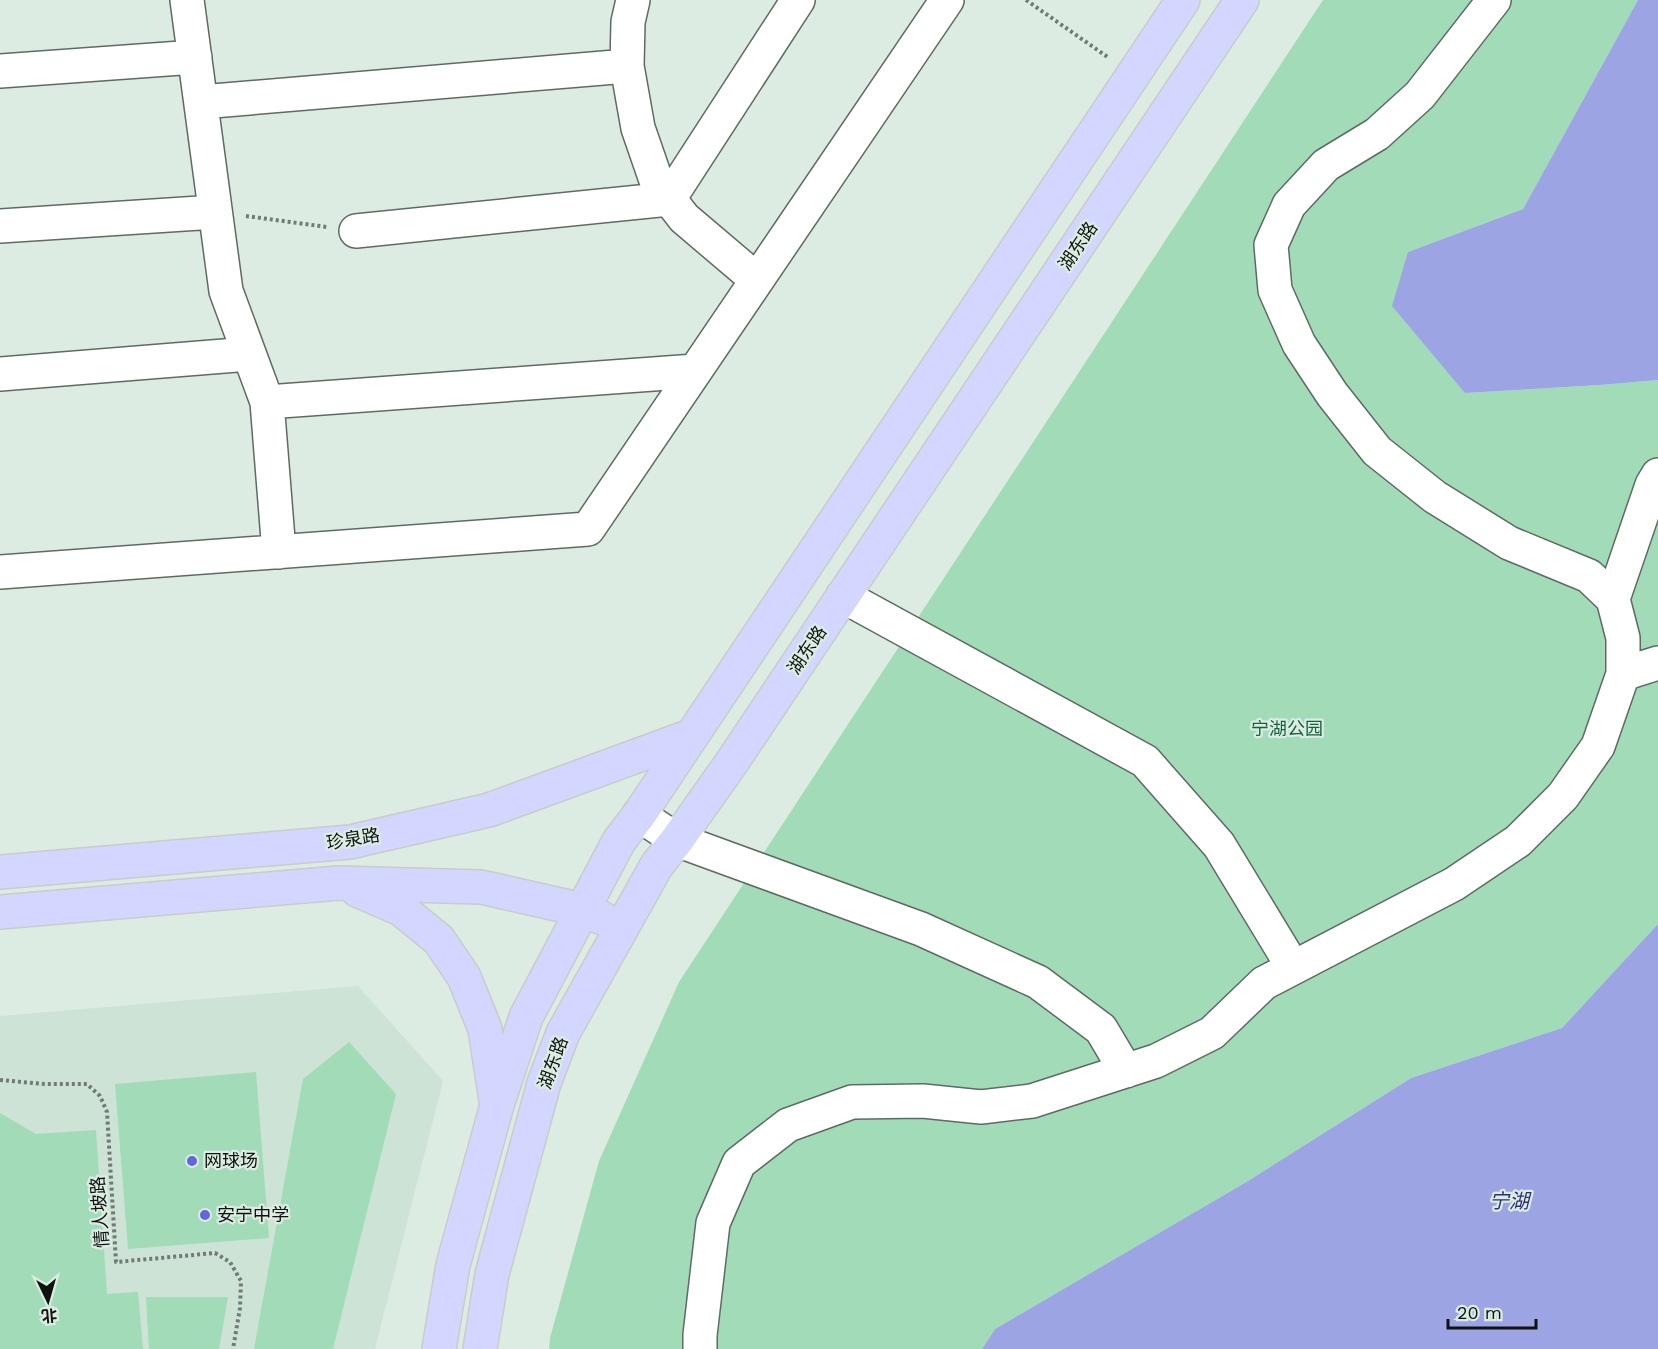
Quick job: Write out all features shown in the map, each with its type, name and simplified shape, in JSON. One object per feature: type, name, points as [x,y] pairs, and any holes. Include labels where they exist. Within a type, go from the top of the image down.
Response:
[{"type":"main road","points":[[439,1349],[453,1265],[497,1105],[526,1017],[619,842],[1183,0]]},
{"type":"main road","name":"湖东路","points":[[480,1349],[492,1274],[544,1083],[563,1033],[657,865],[732,762],[1242,0]]},
{"type":"main road","name":"珍泉路","points":[[0,872],[350,842],[489,810],[691,736]]},
{"type":"main road","points":[[339,883],[401,909],[439,940],[464,977],[485,1029],[497,1105]]},
{"type":"main road","points":[[0,912],[339,883],[481,887],[583,910],[623,926]]},
{"type":"street","points":[[187,0],[226,291],[267,402],[279,552]]},
{"type":"street","points":[[633,0],[628,22],[627,66],[638,128],[657,183],[684,218],[757,280]]},
{"type":"street","points":[[669,199],[798,0]]},
{"type":"street","points":[[0,572],[588,529],[947,0]]},
{"type":"street","points":[[700,1349],[713,1223],[739,1163],[788,1125],[852,1102],[923,1101],[981,1107],[1032,1101],[1156,1061],[1212,1033],[1264,983],[1454,884],[1518,841],[1563,796],[1598,746],[1623,674],[1623,638],[1613,599],[1589,576],[1509,543],[1435,497],[1377,450],[1332,393],[1299,344],[1275,290],[1271,245],[1289,205],[1326,165],[1377,134],[1420,95],[1494,0]]},
{"type":"street","points":[[0,71],[195,57]]},
{"type":"street","points":[[201,102],[627,66]]},
{"type":"street","points":[[356,231],[669,199]]},
{"type":"street","points":[[0,226],[215,212]]},
{"type":"street","points":[[0,374],[249,354]]},
{"type":"street","points":[[267,402],[695,371]]},
{"type":"street","points":[[1613,599],[1652,485],[1658,475]]},
{"type":"street","points":[[843,596],[1145,761],[1219,845],[1293,967]]},
{"type":"street","points":[[1623,674],[1658,663]]},
{"type":"street","points":[[639,815],[677,840],[921,928],[1038,982],[1101,1029],[1126,1071]]},
{"type":"path","points":[[1026,0],[1133,75]]},
{"type":"path","points":[[215,212],[356,231]]},
{"type":"path","name":"情人坡路","points":[[0,1080],[44,1084],[87,1084],[100,1096],[106,1112],[116,1262],[215,1253],[230,1262],[241,1281],[240,1308],[233,1349]]},
{"type":"shaded area","name":"安宁中学","points":[[358,986],[443,1081],[375,1349],[0,1349],[0,1016]]},
{"type":"green space","name":"宁湖公园","points":[[1323,0],[1638,0],[1523,209],[1408,252],[1465,393],[1658,380],[1658,924],[1562,1028],[1411,1078],[1248,1181],[995,1329],[982,1349],[549,1349],[550,1338],[599,1161],[679,982]]},
{"type":"green space","points":[[349,1042],[396,1094],[333,1349],[254,1349],[303,1079]]},
{"type":"green space","name":"网球场","points":[[256,1072],[269,1238],[128,1249],[115,1084]]},
{"type":"green space","points":[[0,1113],[36,1134],[96,1130],[107,1294],[138,1292],[143,1349],[0,1349]]},
{"type":"green space","points":[[146,1297],[228,1297],[219,1349],[149,1349]]},
{"type":"water","points":[[1638,0],[1658,0],[1658,380],[1465,393],[1392,306],[1408,252],[1523,209]]},
{"type":"water","name":"宁湖","points":[[1658,924],[1658,1349],[982,1349],[995,1329],[1248,1181],[1411,1078],[1562,1028]]},
{"type":"place","name":"网球场","points":[[192,1161]]},
{"type":"place","name":"安宁中学","points":[[205,1215]]}]
